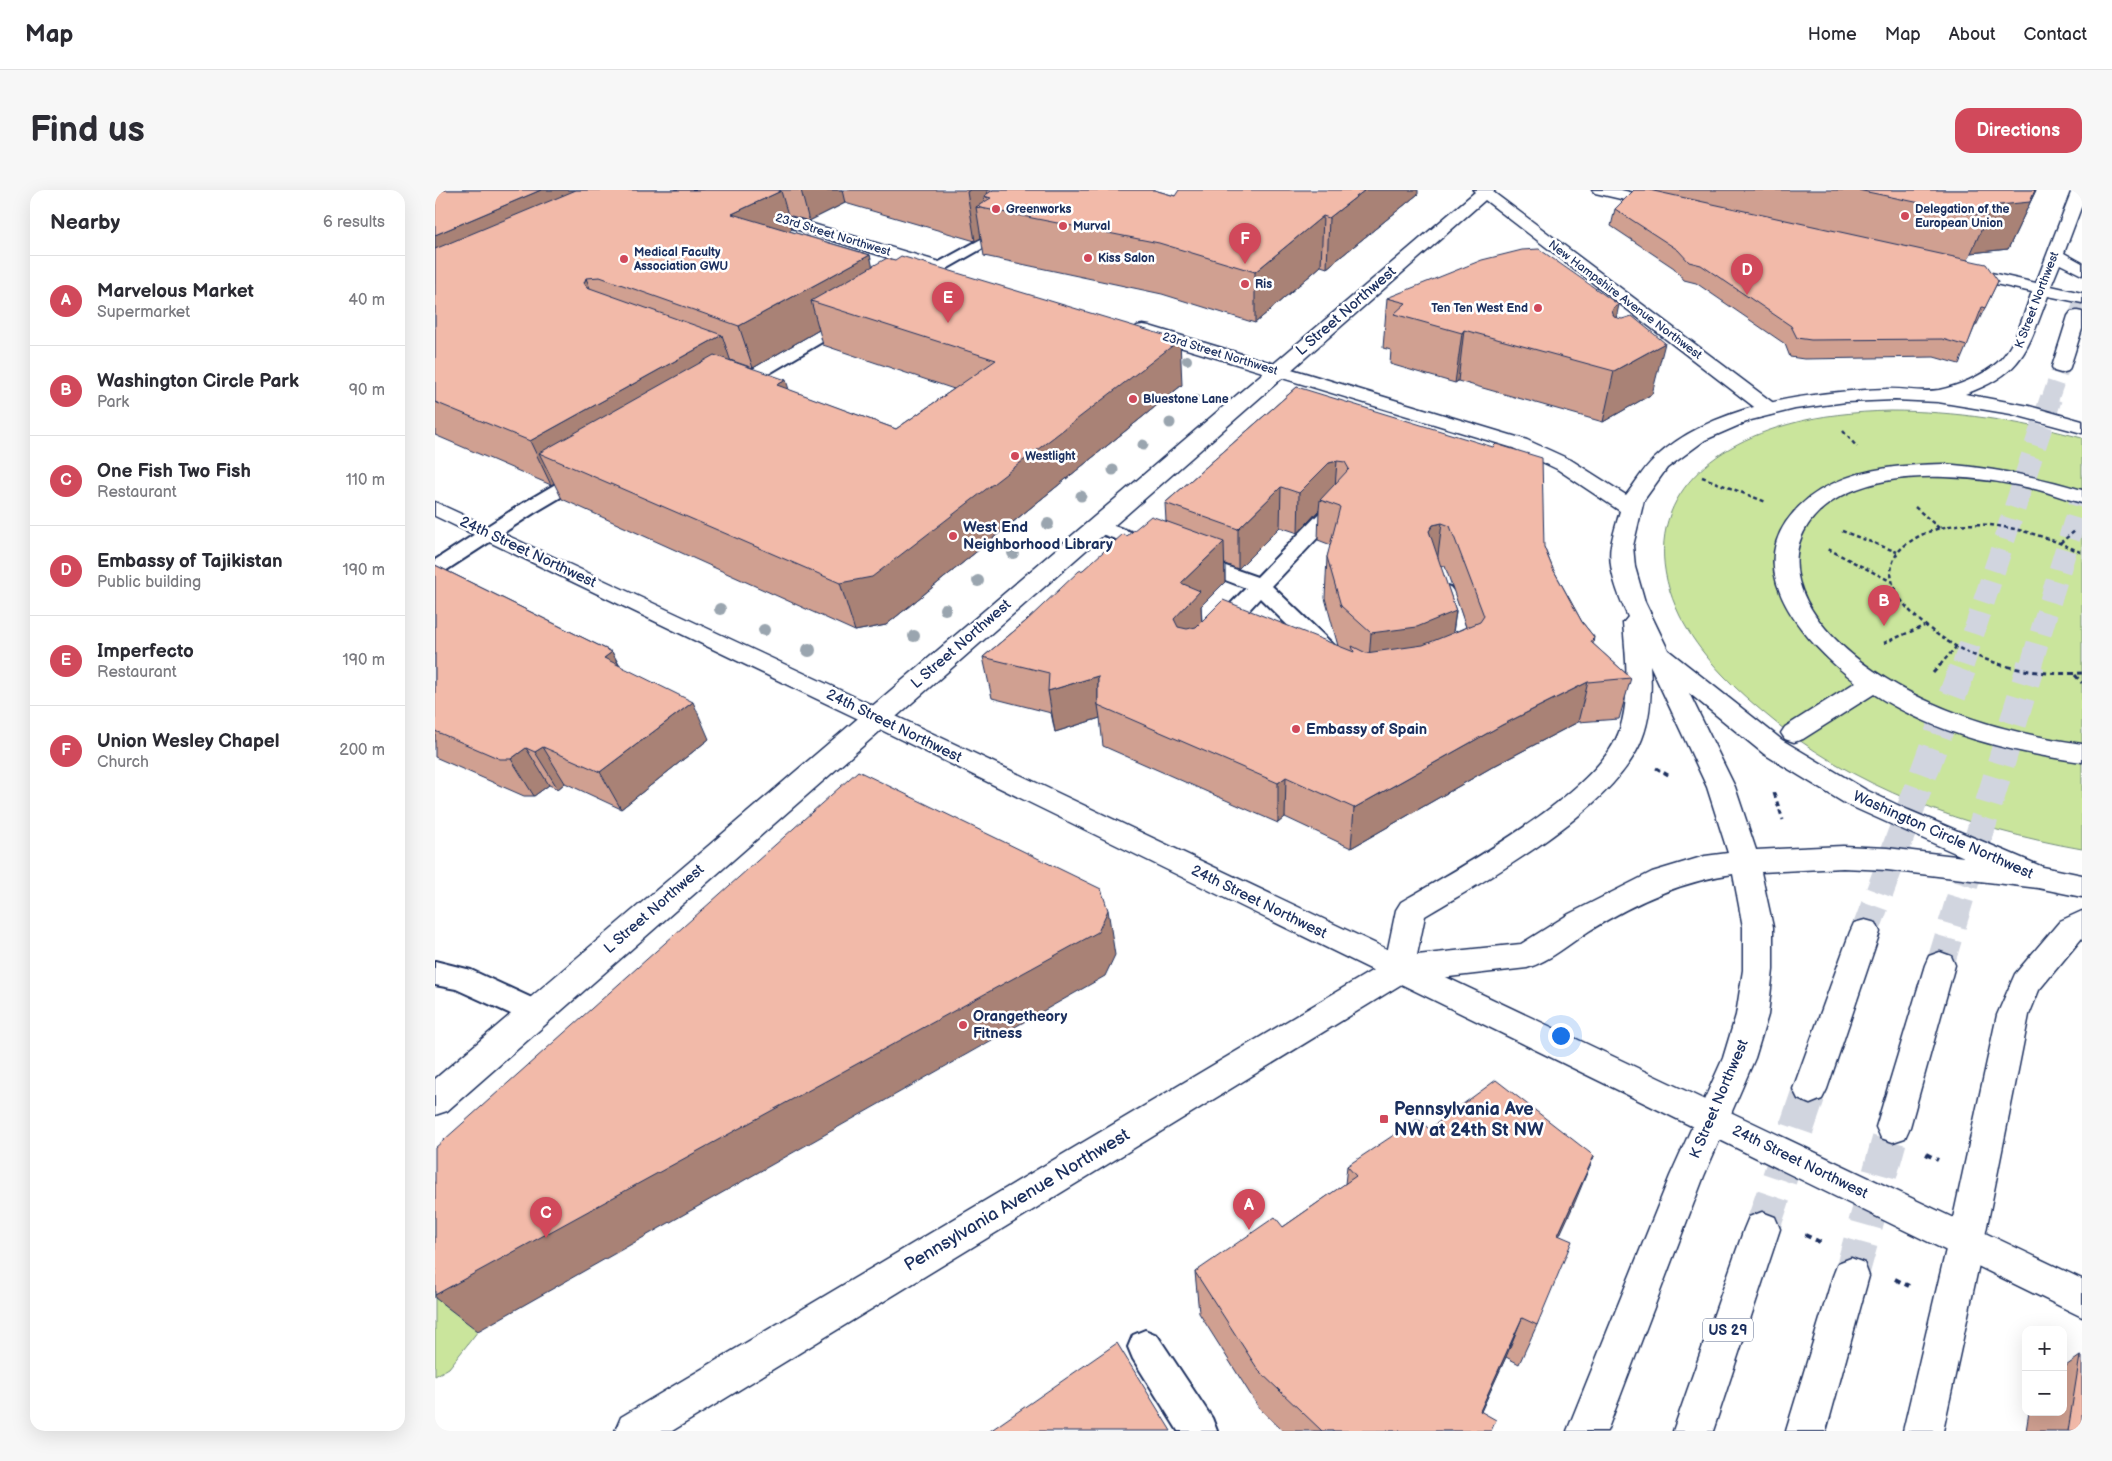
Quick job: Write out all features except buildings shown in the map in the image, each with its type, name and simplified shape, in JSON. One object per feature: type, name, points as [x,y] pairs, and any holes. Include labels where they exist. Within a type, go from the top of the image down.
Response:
[{"type":"main road","name":"23rd Street Northwest","points":[[684,190],[956,273]]},
{"type":"main road","points":[[1600,190],[1677,207]]},
{"type":"main road","name":"K Street Northwest","points":[[1939,396],[1999,372],[2012,361],[2018,350],[2077,190]]},
{"type":"main road","name":"New Hampshire Avenue Northwest","points":[[1484,191],[1769,409]]},
{"type":"main road","name":"L Street Northwest","points":[[435,1100],[1484,191]]},
{"type":"main road","points":[[2054,254],[2082,270]]},
{"type":"main road","points":[[1947,268],[2082,298]]},
{"type":"main road","points":[[2061,366],[2077,316]]},
{"type":"main road","name":"23rd Street Northwest","points":[[1128,326],[1520,444],[1546,454],[1576,470],[1630,508]]},
{"type":"main road","name":"Washington Circle Northwest","points":[[2082,427],[2013,408],[1939,396],[1880,395],[1813,399],[1769,409],[1701,434],[1661,462],[1651,473],[1630,508],[1622,547],[1625,570],[1633,602],[1654,649],[1747,727],[1817,775],[1898,818],[2038,878],[2082,886]]},
{"type":"main road","points":[[2013,408],[2082,412]]},
{"type":"main road","points":[[2082,497],[2047,486],[1988,474],[1959,471],[1906,472],[1882,475],[1848,484],[1821,498],[1797,521],[1786,545],[1785,566],[1789,588],[1801,612],[1819,636],[1844,659],[1875,682],[1908,702],[1953,722],[2002,739],[2052,750],[2082,753]]},
{"type":"main road","name":"24th Street Northwest","points":[[435,508],[876,717],[2082,1298]]},
{"type":"main road","points":[[1399,970],[1411,910],[1507,853],[1546,826],[1611,769],[1626,745],[1634,720],[1639,694],[1639,665],[1633,602]]},
{"type":"main road","name":"K Street Northwest","points":[[1587,1431],[1687,1176],[1739,1058],[1752,1015],[1757,979],[1758,927],[1745,862],[1721,787],[1654,649]]},
{"type":"main road","points":[[1794,733],[1875,682]]},
{"type":"main road","name":"Pennsylvania Avenue Northwest","points":[[635,1431],[1399,970],[1527,956],[1580,922],[1628,896],[1662,880],[1705,867],[1745,862],[1843,857],[1887,858],[2038,878]]},
{"type":"main road","points":[[1923,1431],[1966,1241],[2013,1015],[2026,983],[2065,937],[2082,923]]},
{"type":"main road","points":[[1810,1089],[1865,932]]},
{"type":"main road","points":[[1893,1127],[1940,965]]},
{"type":"main road","name":"US 29","points":[[1693,1431],[1762,1229]]},
{"type":"main road","points":[[1807,1431],[1868,1275]]},
{"type":"lane","points":[[903,288],[994,236]]},
{"type":"lane","points":[[719,396],[861,312]]},
{"type":"lane","points":[[1659,346],[1678,340]]},
{"type":"lane","points":[[735,369],[753,376]]},
{"type":"lane","points":[[435,569],[489,533],[602,465]]},
{"type":"lane","points":[[1202,648],[1335,508]]},
{"type":"lane","points":[[1097,526],[1260,586],[1349,672]]},
{"type":"lane","points":[[1436,571],[1465,656],[1441,666]]},
{"type":"lane","points":[[435,973],[461,978],[535,1013]]},
{"type":"lane","points":[[1145,1347],[1199,1431]]},
{"type":"path","points":[[1695,475],[1797,521],[1897,552]]},
{"type":"path","points":[[1797,521],[1826,548],[1892,582]]},
{"type":"path","points":[[2082,554],[2061,543],[2013,530],[1997,526],[1967,525],[1939,528],[1914,537],[1897,552],[1891,566],[1892,582],[1898,596],[1909,611],[1925,626],[1956,647],[1985,659],[2015,668],[2045,673],[2082,673]]},
{"type":"path","points":[[2061,543],[2082,525]]},
{"type":"path","points":[[2074,674],[2082,683]]},
{"type":"path","points":[[1798,1231],[1824,1244]]},
{"type":"path","points":[[1868,1275],[1912,1288]]},
{"type":"green space","points":[[1914,411],[1987,418],[2082,438],[2082,849],[1997,830],[1955,817],[1913,802],[1834,763],[1797,739],[1739,691],[1706,656],[1680,616],[1667,581],[1664,549],[1668,520],[1680,494],[1699,472],[1723,452],[1753,437],[1786,425],[1838,415]]},
{"type":"green space","points":[[435,1202],[478,1331],[449,1368],[435,1376]]},
{"type":"tunnel","points":[[2077,316],[2082,303]]},
{"type":"tunnel","points":[[2050,399],[2061,367]]},
{"type":"tunnel","points":[[1963,665],[2051,398]]},
{"type":"tunnel","points":[[2031,665],[2082,496]]},
{"type":"tunnel","points":[[1865,932],[1964,664]]},
{"type":"tunnel","points":[[1940,965],[2031,664]]},
{"type":"tunnel","points":[[1762,1229],[1810,1089]]},
{"type":"tunnel","points":[[1851,1276],[1893,1127]]},
{"type":"place","name":"Greenworks","points":[[996,209]]},
{"type":"place","name":"Delegation of the European Union","points":[[1905,216]]},
{"type":"place","name":"Murval","points":[[1063,226]]},
{"type":"place","name":"Kiss Salon","points":[[1088,258]]},
{"type":"place","name":"Medical Faculty Association GWU","points":[[624,259]]},
{"type":"place","name":"Union Wesley Chapel","points":[[1245,264]]},
{"type":"place","name":"Ris","points":[[1245,284]]},
{"type":"place","name":"Embassy of Tajikistan","points":[[1747,295]]},
{"type":"place","name":"Ten Ten West End","points":[[1538,308]]},
{"type":"place","name":"Imperfecto","points":[[948,323]]},
{"type":"place","name":"Bluestone Lane","points":[[1133,399]]},
{"type":"place","name":"Westlight","points":[[1015,456]]},
{"type":"place","name":"West End Neighborhood Library","points":[[953,536]]},
{"type":"place","name":"Washington Circle Park","points":[[1884,626]]},
{"type":"place","name":"Embassy of Spain","points":[[1296,729]]},
{"type":"place","name":"Orangetheory Fitness","points":[[963,1025]]},
{"type":"place","name":"Pennsylvania Ave NW at 24th St NW","points":[[1384,1119]]},
{"type":"place","name":"Marvelous Market","points":[[1249,1230]]},
{"type":"place","name":"One Fish Two Fish","points":[[546,1238]]}]
